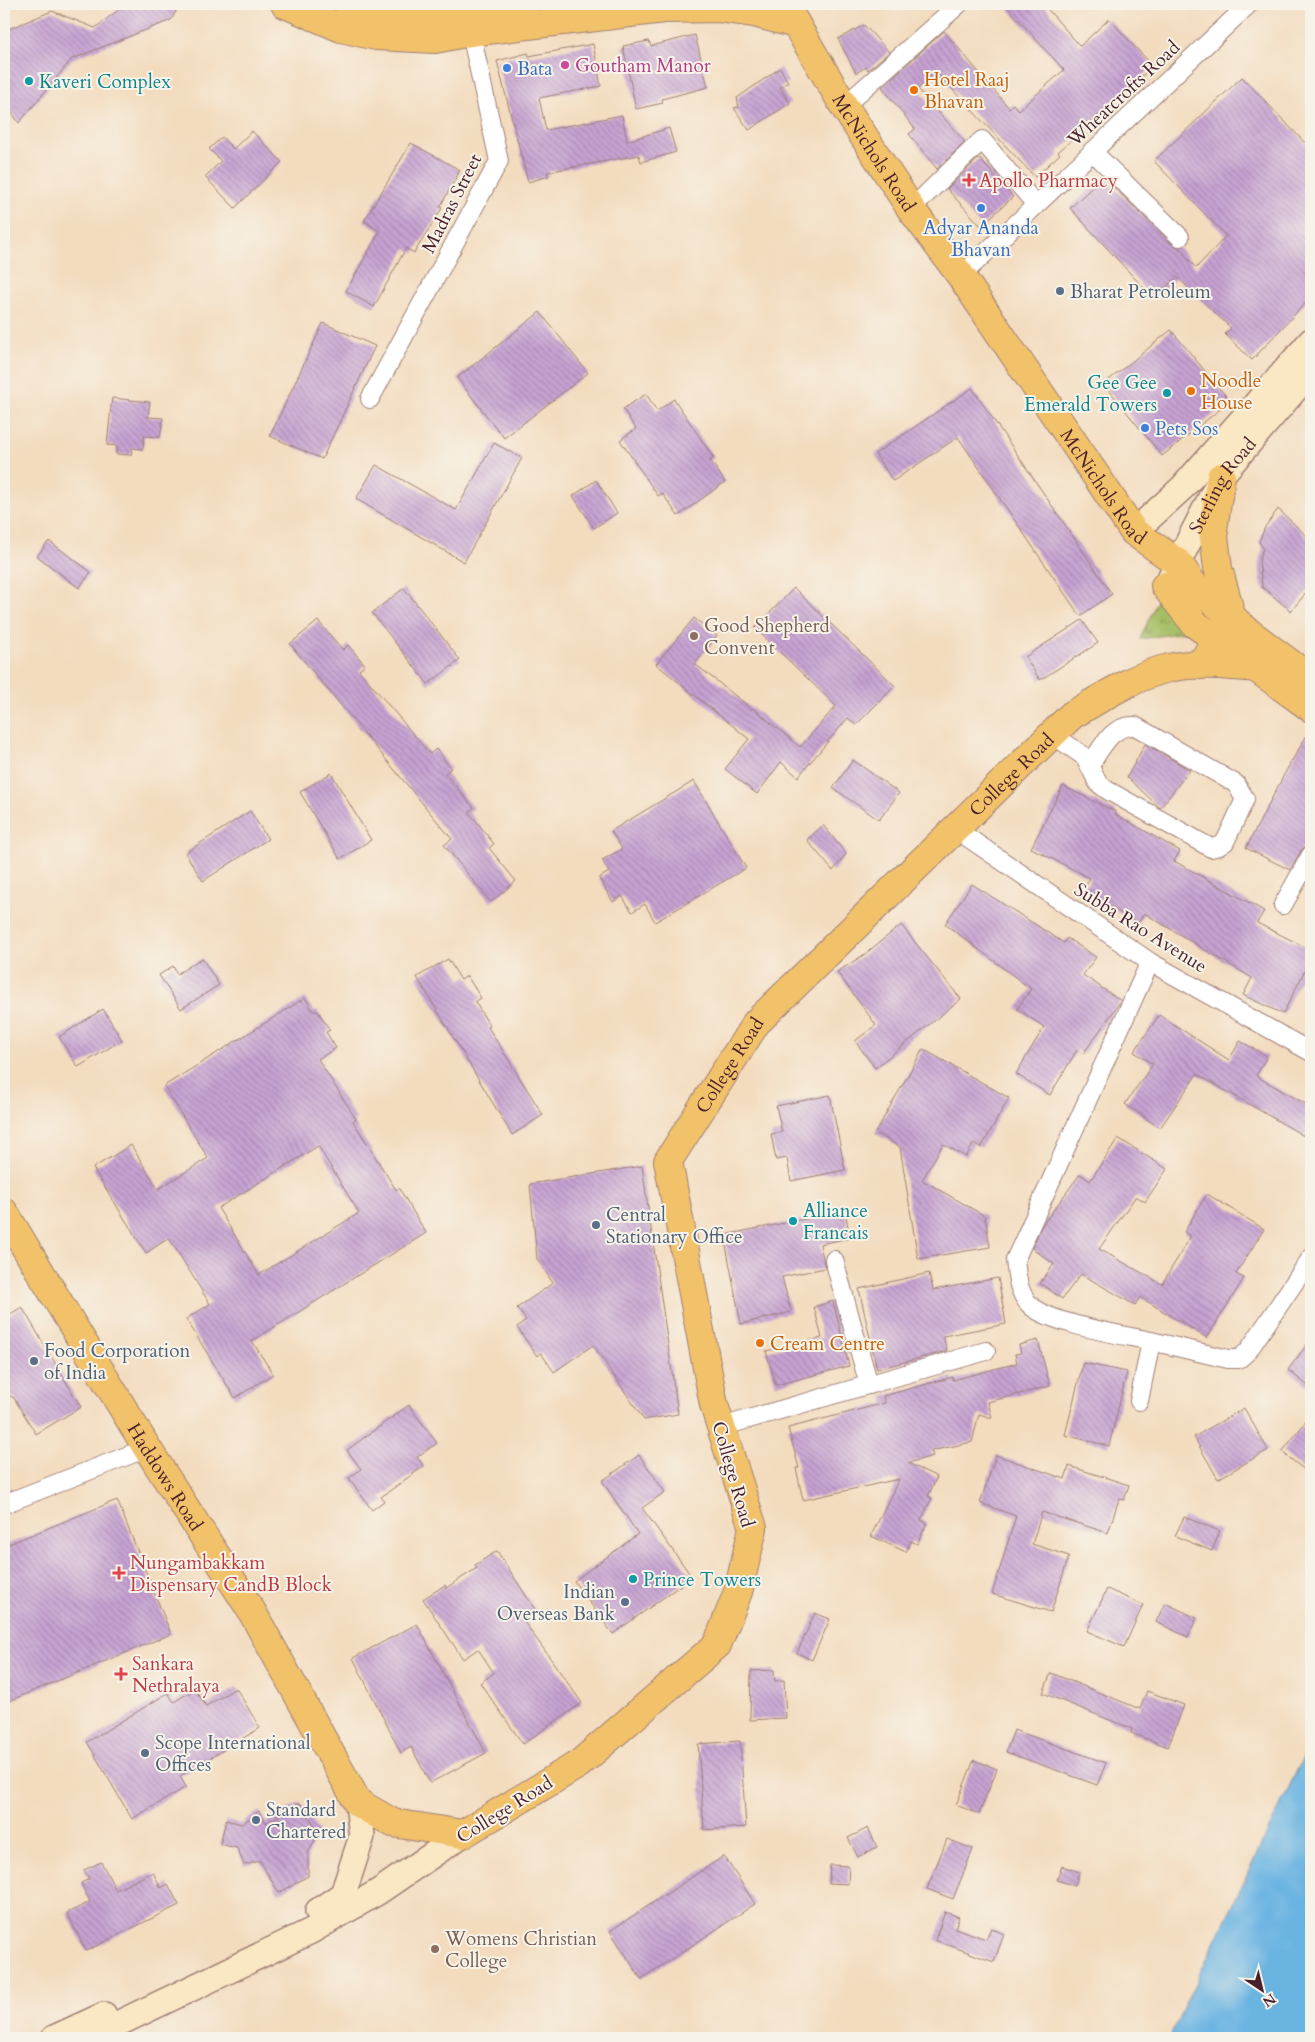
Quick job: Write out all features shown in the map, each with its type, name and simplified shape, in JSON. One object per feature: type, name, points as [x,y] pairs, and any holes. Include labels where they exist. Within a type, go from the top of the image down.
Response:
[{"type":"main road","points":[[285,4],[332,25],[376,36],[435,39],[469,21],[524,4]]},
{"type":"main road","points":[[348,4],[385,18],[469,21],[664,9],[717,8],[754,13],[790,14]]},
{"type":"main road","name":"McNichols Road","points":[[790,14],[844,106],[911,209],[961,276],[1134,532],[1178,563],[1225,628],[1311,679]]},
{"type":"main road","name":"Sterling Road","points":[[1134,532],[1183,487],[1311,341]]},
{"type":"main road","name":"Sterling Road","points":[[1165,586],[1220,477],[1311,371]]},
{"type":"main road","points":[[1220,477],[1213,529],[1225,628],[1258,668],[1311,708]]},
{"type":"main road","points":[[1165,586],[1195,624],[1225,628]]},
{"type":"main road","points":[[1200,665],[1225,628]]},
{"type":"main road","points":[[1200,665],[1258,668]]},
{"type":"main road","name":"College Road","points":[[88,2038],[311,1932],[378,1892],[463,1834],[579,1764],[717,1645],[738,1592],[754,1528],[714,1405],[668,1161],[756,1022],[1072,715],[1136,679],[1170,667],[1200,665]]},
{"type":"main road","name":"Haddows Road","points":[[4,1212],[146,1448],[251,1610],[358,1803]]},
{"type":"main road","points":[[358,1803],[392,1823],[463,1834]]},
{"type":"main road","points":[[54,2038],[306,1919],[343,1894],[362,1836],[358,1803]]},
{"type":"street","points":[[844,106],[959,4]]},
{"type":"street","name":"Wheatcrofts Road","points":[[961,276],[1249,4]]},
{"type":"street","name":"Madras Street","points":[[370,399],[500,161],[469,21]]},
{"type":"street","points":[[911,209],[982,140],[1036,204]]},
{"type":"street","points":[[1092,151],[1180,237]]},
{"type":"street","points":[[1052,734],[1085,757],[1098,783],[1107,790],[1211,848],[1225,842],[1245,799],[1236,784],[1135,726],[1126,725],[1118,728],[1090,765]]},
{"type":"street","name":"Subba Rao Avenue","points":[[954,828],[1150,962],[1311,1052]]},
{"type":"street","points":[[1283,905],[1311,855]]},
{"type":"street","points":[[1150,962],[1015,1260],[1017,1283],[1029,1304],[1045,1316],[1228,1359],[1240,1358],[1248,1351],[1311,1258]]},
{"type":"street","points":[[834,1260],[869,1385]]},
{"type":"street","points":[[1139,1401],[1151,1341]]},
{"type":"street","points":[[720,1427],[986,1351]]},
{"type":"street","points":[[4,1504],[146,1448]]},
{"type":"green space","points":[[1165,583],[1192,631],[1140,639]]},
{"type":"water","points":[[1311,1741],[1311,2038],[1169,2038]]},
{"type":"building","name":"Kaveri Complex","points":[[126,4],[180,4],[171,20],[72,59],[19,123],[4,102],[4,31],[52,11],[95,28]]},
{"type":"building","points":[[1004,4],[1043,4],[1080,46],[1109,19],[1153,66],[1058,152],[1060,154],[1035,177],[936,72],[918,89],[965,142],[937,169],[909,134],[915,129],[882,87],[944,31],[1009,108],[1013,104],[1019,110],[1064,70]]},
{"type":"building","points":[[864,25],[889,52],[868,70],[866,67],[856,73],[838,39]]},
{"type":"building","points":[[695,35],[708,87],[662,99],[663,103],[636,109],[623,46],[649,41],[651,46]]},
{"type":"building","points":[[593,44],[601,86],[539,98],[546,130],[622,115],[627,141],[669,128],[676,152],[641,162],[639,155],[547,172],[549,176],[528,182],[497,61],[528,53],[529,56]]},
{"type":"building","points":[[780,68],[788,82],[780,87],[790,103],[749,130],[734,108],[739,107],[737,98]]},
{"type":"building","points":[[1242,77],[1311,149],[1311,297],[1252,360],[1225,334],[1231,328],[1177,277],[1153,298],[1070,208],[1103,177],[1173,245],[1178,247],[1196,268],[1226,236],[1154,161]]},
{"type":"building","points":[[252,131],[282,162],[235,208],[205,177],[221,161],[209,149],[222,137],[233,149]]},
{"type":"building","points":[[411,143],[460,170],[440,207],[442,208],[414,253],[406,248],[374,307],[346,291],[380,231],[364,221]]},
{"type":"building","points":[[979,158],[1013,197],[981,226],[947,189]]},
{"type":"building","points":[[540,312],[588,373],[504,438],[457,378]]},
{"type":"building","points":[[323,323],[375,346],[322,459],[270,436]]},
{"type":"building","name":"Gee Gee Emerald Towers","points":[[1171,330],[1230,401],[1162,456],[1104,384]]},
{"type":"building","points":[[972,388],[1112,594],[1080,616],[958,437],[893,481],[875,454]]},
{"type":"building","points":[[646,394],[657,411],[674,399],[714,458],[710,460],[725,482],[678,516],[662,493],[658,496],[620,440],[636,429],[623,409]]},
{"type":"building","points":[[112,398],[150,402],[148,417],[163,418],[160,437],[144,436],[143,449],[132,448],[131,455],[116,454],[117,446],[107,445]]},
{"type":"building","points":[[494,443],[522,458],[464,562],[356,499],[376,465],[456,510]]},
{"type":"building","points":[[596,480],[617,513],[594,528],[573,496]]},
{"type":"building","points":[[1278,509],[1311,540],[1311,587],[1291,611],[1262,587],[1259,561],[1263,548],[1259,542],[1265,527]]},
{"type":"building","points":[[49,541],[91,572],[79,588],[37,556]]},
{"type":"building","points":[[404,588],[460,660],[428,684],[372,613]]},
{"type":"building","points":[[794,588],[895,686],[856,725],[848,718],[798,777],[781,762],[757,794],[725,769],[749,739],[656,664],[694,618],[717,636],[695,664],[800,747],[836,706],[755,628]]},
{"type":"building","points":[[1082,620],[1098,643],[1040,680],[1025,657]]},
{"type":"building","points":[[318,621],[343,650],[348,645],[365,665],[359,670],[430,754],[436,749],[451,768],[445,773],[474,808],[469,812],[494,844],[489,848],[516,881],[491,902],[444,845],[452,839],[290,644]]},
{"type":"building","points":[[1311,728],[1311,844],[1302,849],[1290,870],[1246,848],[1286,771]]},
{"type":"building","points":[[1145,744],[1190,770],[1160,808],[1127,777]]},
{"type":"building","points":[[853,760],[899,793],[879,820],[833,788]]},
{"type":"building","points":[[331,773],[371,840],[340,859],[300,792]]},
{"type":"building","points":[[694,781],[746,868],[655,922],[645,904],[632,912],[622,896],[613,902],[599,878],[609,872],[602,860],[622,849],[611,831]]},
{"type":"building","points":[[1063,786],[1116,812],[1115,814],[1180,851],[1174,861],[1264,911],[1257,923],[1311,950],[1311,958],[1283,1014],[1243,995],[1252,978],[1144,913],[1138,923],[1083,891],[1090,878],[1031,848]]},
{"type":"building","points":[[250,811],[268,839],[203,881],[185,853]]},
{"type":"building","points":[[823,825],[846,854],[833,871],[807,840]]},
{"type":"building","points":[[972,884],[1064,943],[1067,938],[1096,957],[1083,975],[1121,1001],[1083,1054],[1077,1050],[1050,1095],[1016,1074],[1044,1027],[1017,1009],[1031,989],[945,924]]},
{"type":"building","points":[[901,925],[961,999],[875,1068],[855,1041],[876,1025],[837,972],[865,954]]},
{"type":"building","points":[[202,958],[219,985],[181,1009],[159,975],[173,966],[177,974]]},
{"type":"building","points":[[448,959],[461,980],[467,976],[481,998],[475,1002],[490,1026],[488,1027],[543,1115],[512,1135],[417,977]]},
{"type":"building","points":[[305,998],[314,1012],[317,1010],[330,1030],[326,1032],[336,1048],[318,1059],[356,1119],[353,1121],[396,1190],[399,1188],[426,1233],[252,1341],[273,1374],[235,1398],[186,1319],[210,1304],[169,1238],[146,1253],[93,1168],[131,1145],[158,1189],[208,1158],[164,1086]],"holes":[[[318,1146],[359,1213],[259,1275],[218,1208]]]},
{"type":"building","points":[[103,1009],[122,1040],[78,1067],[59,1037]]},
{"type":"building","points":[[1159,1015],[1229,1060],[1240,1041],[1267,1056],[1256,1076],[1311,1107],[1311,1140],[1197,1074],[1160,1128],[1125,1104],[1153,1064],[1134,1052]]},
{"type":"building","points":[[923,1049],[1009,1098],[981,1148],[974,1143],[966,1157],[943,1144],[922,1180],[985,1216],[990,1247],[918,1259],[900,1147],[875,1133]]},
{"type":"building","points":[[830,1095],[845,1170],[791,1181],[787,1158],[776,1160],[771,1134],[782,1132],[776,1106]]},
{"type":"building","points":[[1118,1138],[1167,1169],[1145,1202],[1136,1196],[1099,1249],[1162,1284],[1191,1236],[1184,1232],[1207,1194],[1264,1229],[1236,1274],[1244,1278],[1207,1338],[1140,1297],[1135,1305],[1081,1274],[1062,1299],[1040,1283],[1054,1264],[1032,1248],[1041,1227],[1080,1174],[1090,1181]]},
{"type":"building","points":[[642,1166],[678,1414],[644,1420],[593,1345],[554,1372],[541,1353],[537,1356],[517,1327],[526,1320],[517,1308],[553,1283],[537,1259],[530,1184]]},
{"type":"building","points":[[845,1211],[850,1238],[820,1244],[825,1268],[782,1277],[791,1312],[741,1324],[724,1235]]},
{"type":"building","points":[[929,1273],[933,1290],[998,1278],[1006,1324],[943,1336],[947,1351],[877,1369],[859,1289]]},
{"type":"building","points":[[833,1301],[849,1366],[776,1385],[766,1351],[822,1338],[814,1307]]},
{"type":"building","points":[[22,1307],[81,1407],[36,1434],[14,1398],[4,1393],[4,1318]]},
{"type":"building","points":[[1311,1339],[1311,1388],[1288,1370]]},
{"type":"building","points":[[1038,1340],[1050,1386],[988,1402],[992,1418],[979,1414],[972,1442],[931,1451],[933,1456],[908,1463],[937,1477],[928,1496],[932,1498],[921,1520],[927,1523],[917,1544],[911,1541],[906,1552],[871,1536],[899,1479],[803,1500],[796,1468],[799,1468],[788,1428],[885,1403],[883,1396],[953,1377],[953,1380],[1017,1363],[1015,1354],[1021,1353],[1019,1345]]},
{"type":"building","points":[[1083,1363],[1127,1372],[1109,1446],[1065,1435]]},
{"type":"building","points":[[409,1405],[437,1443],[417,1457],[424,1466],[381,1497],[384,1501],[372,1510],[349,1478],[361,1469],[347,1450]]},
{"type":"building","points":[[1244,1408],[1268,1450],[1218,1479],[1194,1437]]},
{"type":"building","points":[[1311,1415],[1311,1475],[1282,1452]]},
{"type":"building","name":"Prince Towers","points":[[639,1455],[665,1492],[642,1508],[692,1577],[613,1634],[574,1581],[638,1534],[602,1481]]},
{"type":"building","points":[[996,1455],[1065,1479],[1069,1466],[1129,1485],[1124,1500],[1119,1499],[1108,1533],[1042,1512],[1032,1544],[1069,1556],[1051,1612],[992,1594],[1016,1516],[980,1503]]},
{"type":"building","points":[[117,1500],[171,1634],[4,1703],[4,1546]]},
{"type":"building","points":[[1184,1517],[1220,1531],[1212,1551],[1175,1536]]},
{"type":"building","points":[[497,1551],[536,1611],[523,1620],[582,1703],[523,1744],[480,1683],[494,1673],[478,1649],[463,1659],[423,1599],[445,1585],[446,1588],[477,1568],[475,1565]]},
{"type":"building","points":[[1107,1589],[1143,1605],[1124,1647],[1087,1631]]},
{"type":"building","points":[[1165,1603],[1197,1618],[1188,1637],[1156,1622]]},
{"type":"building","points":[[815,1613],[830,1619],[812,1660],[797,1653]]},
{"type":"building","points":[[417,1624],[486,1753],[430,1783],[411,1747],[401,1753],[353,1658]]},
{"type":"building","points":[[774,1670],[775,1681],[784,1680],[786,1718],[750,1720],[751,1671]]},
{"type":"building","points":[[1051,1673],[1140,1709],[1147,1691],[1184,1705],[1168,1747],[1131,1733],[1132,1729],[1043,1693]]},
{"type":"building","points":[[236,1688],[260,1728],[180,1776],[186,1787],[132,1819],[87,1742],[168,1693],[174,1702],[195,1689],[206,1706]]},
{"type":"building","points":[[1014,1730],[1106,1763],[1097,1785],[1006,1752]]},
{"type":"building","points":[[740,1741],[746,1827],[704,1830],[698,1744]]},
{"type":"building","points":[[974,1760],[997,1769],[979,1814],[956,1805]]},
{"type":"building","points":[[300,1803],[319,1832],[308,1853],[308,1876],[279,1893],[260,1861],[244,1865],[237,1848],[220,1844],[226,1820],[242,1824],[259,1811],[266,1823]]},
{"type":"building","points":[[868,1828],[877,1847],[858,1857],[848,1838]]},
{"type":"building","points":[[947,1839],[973,1849],[953,1899],[927,1889]]},
{"type":"building","points":[[724,1856],[755,1904],[641,1979],[610,1931]]},
{"type":"building","points":[[101,1862],[116,1890],[153,1872],[161,1888],[168,1884],[179,1905],[86,1951],[67,1913],[90,1902],[81,1883],[89,1879],[84,1870]]},
{"type":"building","points":[[830,1865],[849,1866],[848,1884],[829,1883]]},
{"type":"building","points":[[1062,1866],[1079,1872],[1075,1886],[1057,1880]]},
{"type":"building","points":[[945,1912],[959,1917],[955,1928],[986,1939],[991,1928],[1004,1934],[994,1962],[935,1940]]},
{"type":"place","name":"Goutham Manor","points":[[565,65]]},
{"type":"place","name":"Bata","points":[[507,68]]},
{"type":"place","name":"Kaveri Complex","points":[[29,81]]},
{"type":"place","name":"Hotel Raaj Bhavan","points":[[914,90]]},
{"type":"place","name":"Apollo Pharmacy","points":[[969,180]]},
{"type":"place","name":"Adyar Ananda Bhavan","points":[[981,208]]},
{"type":"place","name":"Bharat Petroleum","points":[[1060,291]]},
{"type":"place","name":"Noodle House","points":[[1191,391]]},
{"type":"place","name":"Gee Gee Emerald Towers","points":[[1167,393]]},
{"type":"place","name":"Pets Sos","points":[[1145,428]]},
{"type":"place","name":"Good Shepherd Convent","points":[[694,636]]},
{"type":"place","name":"Alliance Francais","points":[[793,1221]]},
{"type":"place","name":"Central Stationary Office","points":[[596,1225]]},
{"type":"place","name":"Cream Centre","points":[[760,1343]]},
{"type":"place","name":"Food Corporation of India","points":[[34,1361]]},
{"type":"place","name":"Nungambakkam Dispensary CandB Block","points":[[119,1573]]},
{"type":"place","name":"Prince Towers","points":[[633,1579]]},
{"type":"place","name":"Indian Overseas Bank","points":[[625,1602]]},
{"type":"place","name":"Sankara Nethralaya","points":[[121,1674]]},
{"type":"place","name":"Scope International Offices","points":[[145,1753]]},
{"type":"place","name":"Standard Chartered","points":[[256,1820]]},
{"type":"place","name":"Womens Christian College","points":[[435,1949]]}]
